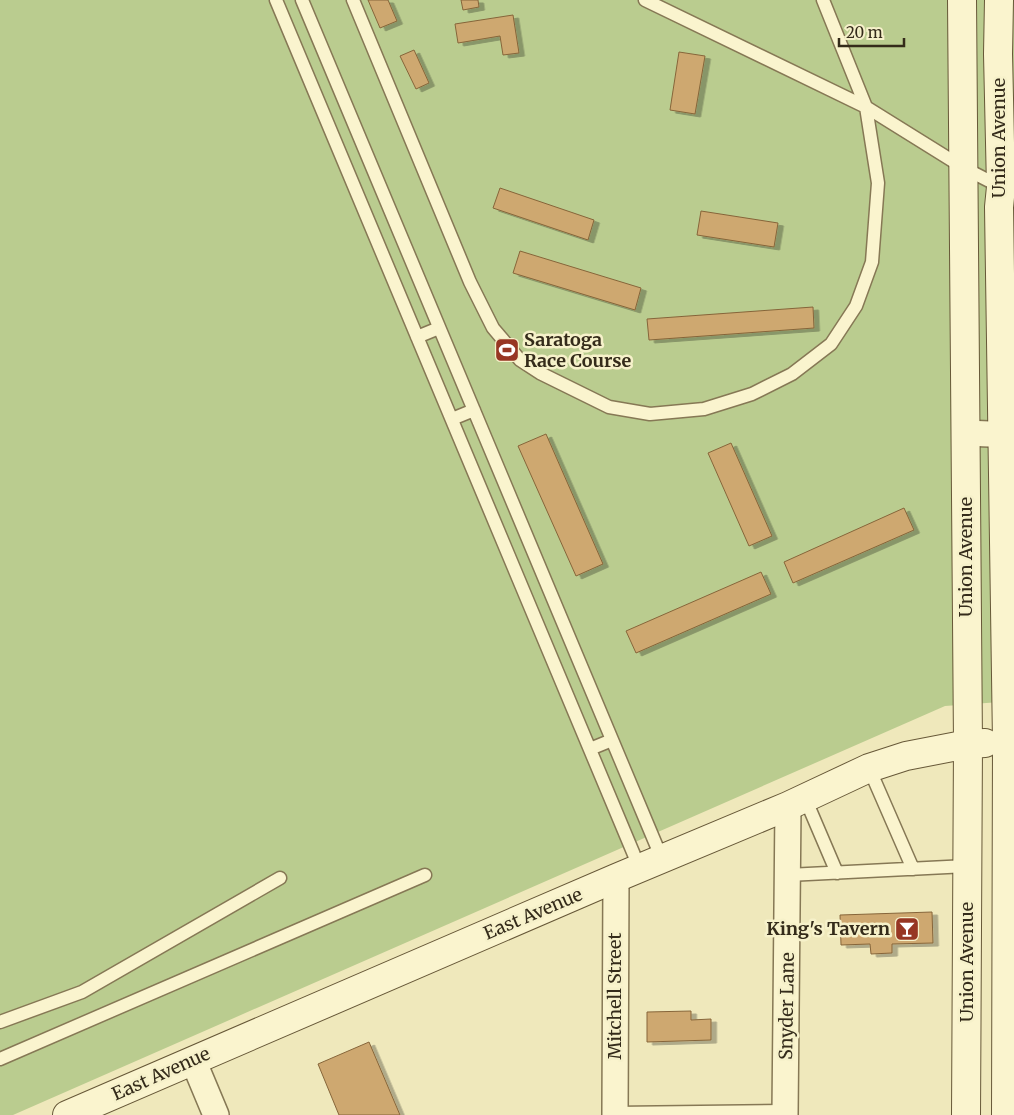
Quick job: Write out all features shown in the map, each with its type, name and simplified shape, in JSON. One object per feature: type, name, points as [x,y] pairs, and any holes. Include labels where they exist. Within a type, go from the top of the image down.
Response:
[{"type":"main road","name":"Union Avenue","points":[[962,0],[968,744],[966,1115]]},
{"type":"main road","name":"Union Avenue","points":[[1000,0],[998,54],[1008,189],[999,207],[1008,435],[1006,1115]]},
{"type":"main road","name":"East Avenue","points":[[68,1115],[797,802],[869,768],[906,756],[968,744],[1007,742]]},
{"type":"street","points":[[965,433],[1008,435]]},
{"type":"street","name":"Snyder Lane","points":[[785,1113],[788,875],[797,802]]},
{"type":"street","name":"Mitchell Street","points":[[615,1114],[639,869]]},
{"type":"street","points":[[193,1060],[216,1115]]},
{"type":"lane","points":[[276,0],[639,869]]},
{"type":"lane","points":[[302,0],[612,740],[639,869]]},
{"type":"lane","points":[[353,0],[470,282],[493,328],[520,360],[540,373],[609,407],[650,414],[704,409],[752,394],[792,374],[831,344],[856,306],[872,262],[878,182],[866,107],[823,0]]},
{"type":"lane","points":[[645,0],[866,107],[964,168],[1008,189]]},
{"type":"lane","points":[[352,181],[374,172]]},
{"type":"lane","points":[[417,337],[439,328]]},
{"type":"lane","points":[[452,419],[474,410]]},
{"type":"lane","points":[[562,682],[584,673]]},
{"type":"lane","points":[[590,749],[612,740]]},
{"type":"lane","points":[[869,768],[913,869]]},
{"type":"lane","points":[[797,802],[836,873]]},
{"type":"lane","points":[[788,875],[967,866]]},
{"type":"lane","points":[[0,1059],[425,876]]},
{"type":"lane","points":[[0,1022],[82,992],[280,878]]},
{"type":"lane","points":[[615,1114],[785,1113]]},
{"type":"green space","name":"Saratoga Race Course","points":[[0,0],[1014,0],[1014,701],[945,706],[13,1115],[0,1115]]},
{"type":"building","points":[[368,0],[388,0],[397,21],[380,28]]},
{"type":"building","points":[[461,0],[478,0],[479,7],[463,10]]},
{"type":"building","points":[[513,15],[519,53],[503,55],[500,36],[458,43],[455,24]]},
{"type":"building","points":[[414,50],[429,83],[416,89],[400,56]]},
{"type":"building","points":[[679,52],[705,56],[695,114],[670,110]]},
{"type":"building","points":[[500,188],[594,220],[588,240],[493,208]]},
{"type":"building","points":[[701,211],[778,223],[774,247],[697,235]]},
{"type":"building","points":[[520,251],[641,288],[635,310],[513,273]]},
{"type":"building","points":[[813,307],[814,328],[649,340],[647,319]]},
{"type":"building","points":[[546,434],[603,564],[576,576],[518,446]]},
{"type":"building","points":[[731,443],[772,536],[749,546],[708,453]]},
{"type":"building","points":[[904,508],[914,530],[793,583],[784,562]]},
{"type":"building","points":[[761,572],[771,594],[636,653],[626,631]]},
{"type":"building","points":[[932,912],[933,943],[892,944],[892,953],[871,954],[870,944],[841,945],[840,915]]},
{"type":"building","points":[[691,1011],[691,1020],[711,1019],[711,1040],[647,1042],[647,1012]]},
{"type":"building","points":[[369,1042],[400,1115],[339,1115],[318,1064]]},
{"type":"place","name":"Saratoga Race Course","points":[[507,350]]},
{"type":"place","name":"King's Tavern","points":[[907,929]]}]
